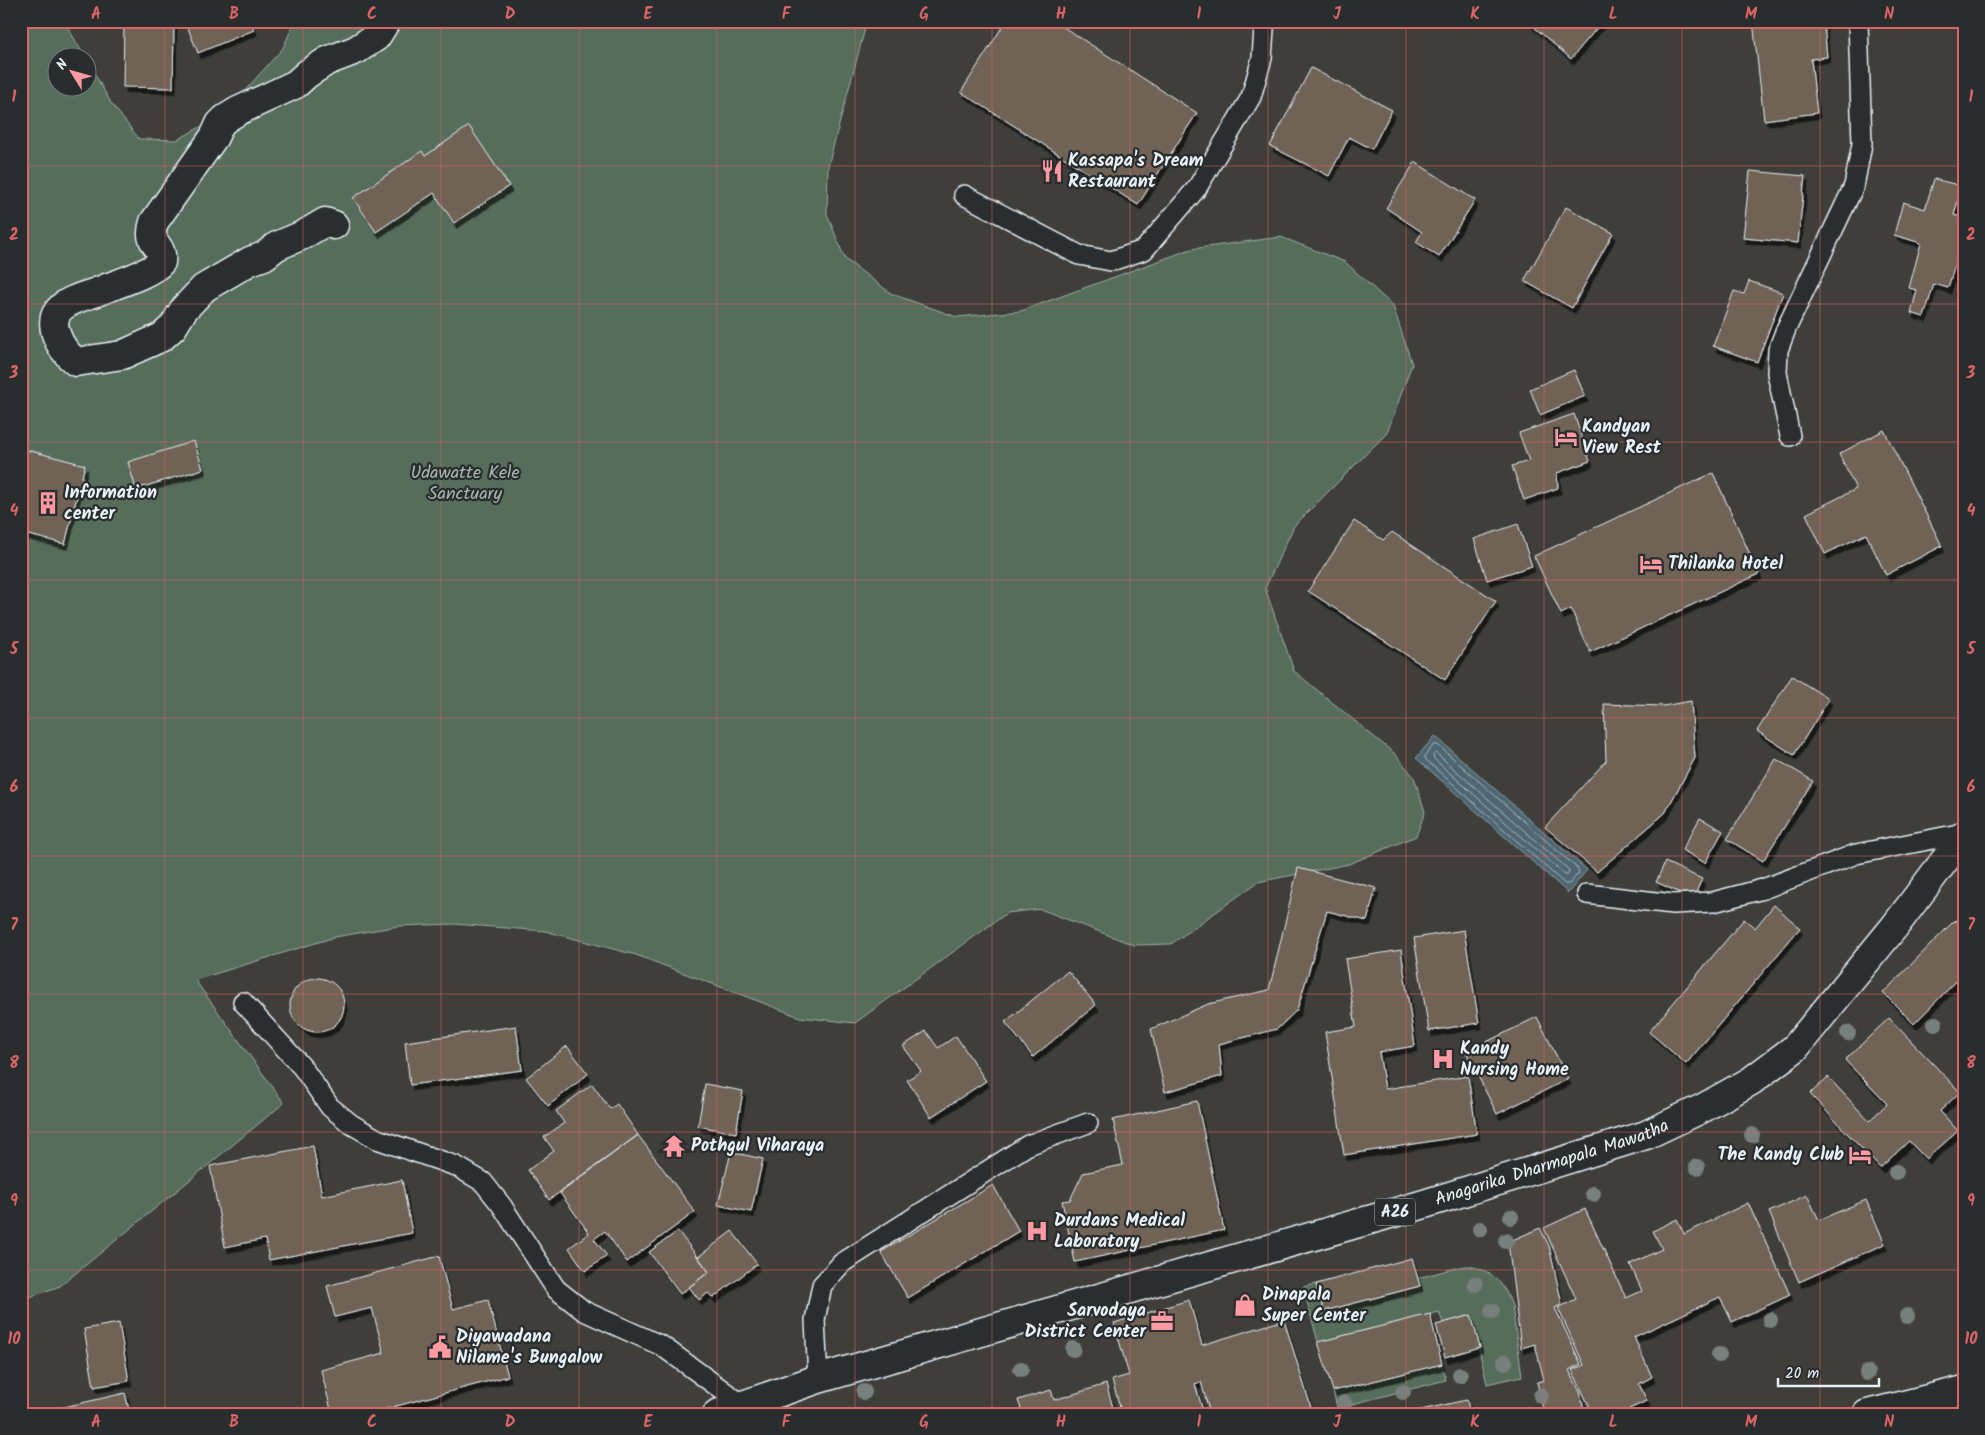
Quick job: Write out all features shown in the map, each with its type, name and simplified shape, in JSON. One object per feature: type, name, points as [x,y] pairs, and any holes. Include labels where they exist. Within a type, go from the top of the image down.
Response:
[{"type":"main road","points":[[334,225],[325,222],[220,278],[204,288],[184,309],[173,327],[162,337],[129,352],[96,360],[76,362],[60,345],[54,328],[56,318],[64,304],[144,273],[161,262],[160,250],[153,243],[151,237],[154,222],[214,137],[220,124],[238,110],[296,84],[306,74],[327,61],[356,50],[376,37],[386,21]]},
{"type":"main road","name":"Anagarika Dharmapala Mawatha","points":[[717,1414],[818,1379],[1468,1190],[1646,1136],[1751,1081],[1795,1048],[1895,926],[1964,834]]},
{"type":"main road","points":[[1867,1414],[1964,1390]]},
{"type":"lane","points":[[964,195],[1079,255],[1110,261],[1144,250],[1197,188],[1251,97],[1262,58],[1264,29],[1258,21]]},
{"type":"lane","points":[[1790,436],[1777,373],[1778,350],[1786,328],[1854,186],[1862,144],[1858,21]]},
{"type":"lane","points":[[1587,894],[1673,904],[1713,902],[1764,889],[1856,854],[1964,834]]},
{"type":"lane","points":[[243,1002],[302,1067],[330,1107],[351,1124],[377,1139],[456,1166],[483,1182],[502,1206],[556,1289],[584,1310],[662,1346],[744,1406]]},
{"type":"lane","points":[[818,1379],[815,1320],[822,1285],[842,1263],[1028,1145],[1088,1123]]},
{"type":"green space","name":"Udawatte Kele Sanctuary","points":[[21,21],[64,21],[80,48],[48,48],[48,98],[98,98],[98,80],[111,103],[139,139],[177,140],[225,113],[283,48],[295,21],[867,21],[828,166],[827,214],[845,259],[892,294],[957,317],[1021,311],[1191,249],[1281,237],[1345,262],[1393,306],[1412,364],[1387,433],[1294,526],[1265,588],[1294,671],[1395,754],[1414,777],[1425,812],[1416,836],[1349,864],[1258,882],[1171,944],[1134,945],[1040,909],[1007,913],[855,1023],[800,1017],[636,955],[545,931],[454,924],[399,926],[335,937],[195,980],[284,1103],[60,1286],[21,1300]]},
{"type":"green space","points":[[1468,1266],[1491,1274],[1501,1284],[1509,1298],[1512,1306],[1522,1376],[1487,1384],[1471,1315],[1443,1323],[1439,1312],[1318,1342],[1303,1287],[1316,1284],[1324,1311],[1419,1286],[1418,1278]]},
{"type":"green space","points":[[1442,1364],[1446,1380],[1337,1408],[1333,1391]]},
{"type":"water","points":[[1435,736],[1587,870],[1568,893],[1416,758]]},
{"type":"building","points":[[124,21],[174,21],[173,88],[123,87]]},
{"type":"building","points":[[185,21],[251,21],[254,30],[198,53]]},
{"type":"building","points":[[1006,21],[1054,21],[1197,113],[1138,205],[961,92]]},
{"type":"building","points":[[1527,21],[1601,21],[1602,22],[1571,59]]},
{"type":"building","points":[[1753,21],[1805,21],[1805,27],[1824,24],[1827,57],[1811,59],[1817,113],[1764,120]]},
{"type":"building","points":[[1311,68],[1392,110],[1372,149],[1349,137],[1329,176],[1270,146]]},
{"type":"building","points":[[469,126],[509,186],[454,223],[434,193],[376,232],[353,198],[422,151],[425,156]]},
{"type":"building","points":[[1415,162],[1475,200],[1439,257],[1416,242],[1422,232],[1386,208]]},
{"type":"building","points":[[1750,171],[1805,176],[1798,243],[1743,238]]},
{"type":"building","points":[[1934,179],[1962,186],[1954,215],[1964,218],[1964,235],[1948,288],[1934,284],[1924,317],[1911,313],[1917,290],[1909,288],[1921,243],[1894,235],[1903,202],[1925,209]]},
{"type":"building","points":[[1566,207],[1613,233],[1572,308],[1524,281]]},
{"type":"building","points":[[1749,281],[1783,293],[1757,362],[1713,346],[1734,291],[1744,294]]},
{"type":"building","points":[[1574,370],[1585,396],[1540,415],[1530,389]]},
{"type":"building","points":[[1574,414],[1590,461],[1557,473],[1558,488],[1524,500],[1512,466],[1529,461],[1519,433]]},
{"type":"building","points":[[1884,430],[1942,546],[1886,575],[1866,534],[1825,554],[1806,514],[1856,489],[1839,454]]},
{"type":"building","points":[[194,441],[203,469],[136,489],[128,462]]},
{"type":"building","name":"Information center","points":[[27,450],[85,465],[65,544],[21,533],[21,473]]},
{"type":"building","points":[[1713,473],[1759,574],[1590,652],[1571,609],[1561,614],[1534,556]]},
{"type":"building","points":[[1354,521],[1383,540],[1392,532],[1496,601],[1445,680],[1308,591]]},
{"type":"building","points":[[1518,524],[1532,566],[1487,580],[1474,539]]},
{"type":"building","points":[[1792,676],[1829,699],[1794,755],[1757,731]]},
{"type":"building","points":[[1691,701],[1695,758],[1665,813],[1597,872],[1545,827],[1606,761],[1604,704],[1663,706]]},
{"type":"building","points":[[1776,759],[1813,781],[1763,861],[1727,839]]},
{"type":"building","points":[[1700,818],[1723,831],[1705,863],[1682,850]]},
{"type":"building","points":[[1665,862],[1702,879],[1693,899],[1656,882]]},
{"type":"building","points":[[1298,868],[1376,888],[1367,921],[1327,911],[1297,1010],[1277,1029],[1219,1044],[1222,1076],[1165,1092],[1151,1029],[1208,1004],[1269,990]]},
{"type":"building","points":[[1774,905],[1800,928],[1686,1064],[1649,1032],[1744,919],[1755,928]]},
{"type":"building","points":[[1955,920],[1964,928],[1964,973],[1914,1024],[1883,993]]},
{"type":"building","points":[[1464,930],[1479,1023],[1429,1031],[1414,938]]},
{"type":"building","points":[[1401,950],[1415,1046],[1379,1052],[1385,1089],[1468,1076],[1477,1134],[1344,1155],[1325,1032],[1356,1027],[1345,959]]},
{"type":"building","points":[[1068,971],[1096,1005],[1033,1057],[1005,1022]]},
{"type":"building","points":[[312,978],[322,978],[332,982],[340,990],[344,1005],[340,1020],[332,1028],[322,1032],[312,1032],[302,1028],[294,1020],[290,1010],[290,1000],[294,990],[302,982]]},
{"type":"building","points":[[1537,1017],[1568,1079],[1497,1114],[1466,1052]]},
{"type":"building","points":[[1889,1018],[1960,1092],[1940,1111],[1958,1131],[1926,1159],[1909,1141],[1880,1168],[1810,1094],[1828,1077],[1869,1121],[1887,1104],[1845,1060]]},
{"type":"building","points":[[516,1026],[522,1070],[410,1085],[405,1042]]},
{"type":"building","points":[[926,1031],[938,1048],[956,1036],[986,1081],[931,1117],[907,1080],[921,1071],[903,1046]]},
{"type":"building","points":[[567,1046],[588,1074],[548,1106],[526,1078]]},
{"type":"building","points":[[592,1084],[610,1109],[617,1104],[638,1135],[549,1200],[528,1170],[554,1151],[544,1137],[564,1123],[556,1111]]},
{"type":"building","points":[[705,1084],[743,1091],[736,1133],[698,1126]]},
{"type":"building","points":[[1197,1101],[1224,1230],[1075,1262],[1062,1201],[1070,1200],[1083,1173],[1123,1165],[1113,1120]]},
{"type":"building","points":[[638,1135],[695,1212],[627,1262],[605,1231],[594,1239],[607,1256],[585,1271],[569,1248],[589,1233],[560,1193]]},
{"type":"building","points":[[313,1146],[322,1196],[402,1180],[412,1233],[269,1260],[265,1239],[225,1247],[210,1166]]},
{"type":"building","points":[[731,1152],[763,1159],[751,1212],[718,1205]]},
{"type":"building","points":[[993,1185],[1019,1231],[908,1298],[881,1252]]},
{"type":"building","points":[[1807,1195],[1819,1220],[1866,1200],[1885,1244],[1799,1282],[1769,1212]]},
{"type":"building","points":[[1748,1203],[1790,1295],[1732,1322],[1720,1297],[1634,1337],[1652,1377],[1639,1384],[1647,1401],[1629,1409],[1632,1414],[1593,1414],[1572,1370],[1584,1365],[1558,1308],[1576,1299],[1544,1228],[1585,1209],[1626,1298],[1642,1291],[1630,1264],[1662,1249],[1653,1231],[1677,1219],[1684,1234]]},
{"type":"building","points":[[1540,1228],[1549,1246],[1562,1304],[1555,1308],[1581,1364],[1569,1370],[1580,1392],[1585,1414],[1544,1414],[1537,1382],[1544,1380],[1535,1344],[1521,1348],[1508,1242]]},
{"type":"building","points":[[678,1231],[709,1272],[680,1294],[649,1252]]},
{"type":"building","points":[[732,1231],[757,1264],[713,1298],[708,1293],[699,1300],[689,1287],[709,1272],[698,1257]]},
{"type":"building","points":[[439,1256],[453,1309],[488,1300],[508,1376],[367,1414],[332,1414],[321,1370],[384,1353],[372,1308],[335,1317],[327,1286]]},
{"type":"building","points":[[1412,1258],[1420,1286],[1324,1311],[1316,1284]]},
{"type":"building","points":[[1189,1300],[1202,1345],[1284,1320],[1313,1414],[1210,1414],[1201,1382],[1195,1384],[1204,1414],[1122,1414],[1112,1380],[1129,1375],[1114,1323]]},
{"type":"building","points":[[1430,1314],[1442,1364],[1333,1391],[1318,1342]]},
{"type":"building","points":[[1471,1315],[1480,1347],[1445,1357],[1436,1325]]},
{"type":"building","points":[[119,1323],[129,1381],[94,1387],[84,1329]]},
{"type":"building","points":[[1106,1384],[1115,1414],[1017,1414],[1022,1412],[1018,1400],[1051,1390],[1054,1400]]},
{"type":"building","points":[[125,1393],[130,1414],[34,1414]]},
{"type":"building","points":[[1467,1400],[1470,1414],[1403,1414],[1457,1402]]},
{"type":"place","name":"Kassapa's Dream Restaurant","points":[[1052,171]]},
{"type":"place","name":"Kandyan View Rest","points":[[1566,437]]},
{"type":"place","name":"Information center","points":[[48,503]]},
{"type":"place","name":"Thilanka Hotel","points":[[1651,564]]},
{"type":"place","name":"Kandy Nursing Home","points":[[1443,1059]]},
{"type":"place","name":"Pothgul Viharaya","points":[[674,1146]]},
{"type":"place","name":"The Kandy Club","points":[[1860,1155]]},
{"type":"place","name":"Durdans Medical Laboratory","points":[[1037,1231]]},
{"type":"place","name":"Dinapala Super Center","points":[[1245,1305]]},
{"type":"place","name":"Sarvodaya District Center","points":[[1162,1321]]},
{"type":"place","name":"Diyawadana Nilame's Bungalow","points":[[440,1347]]}]
